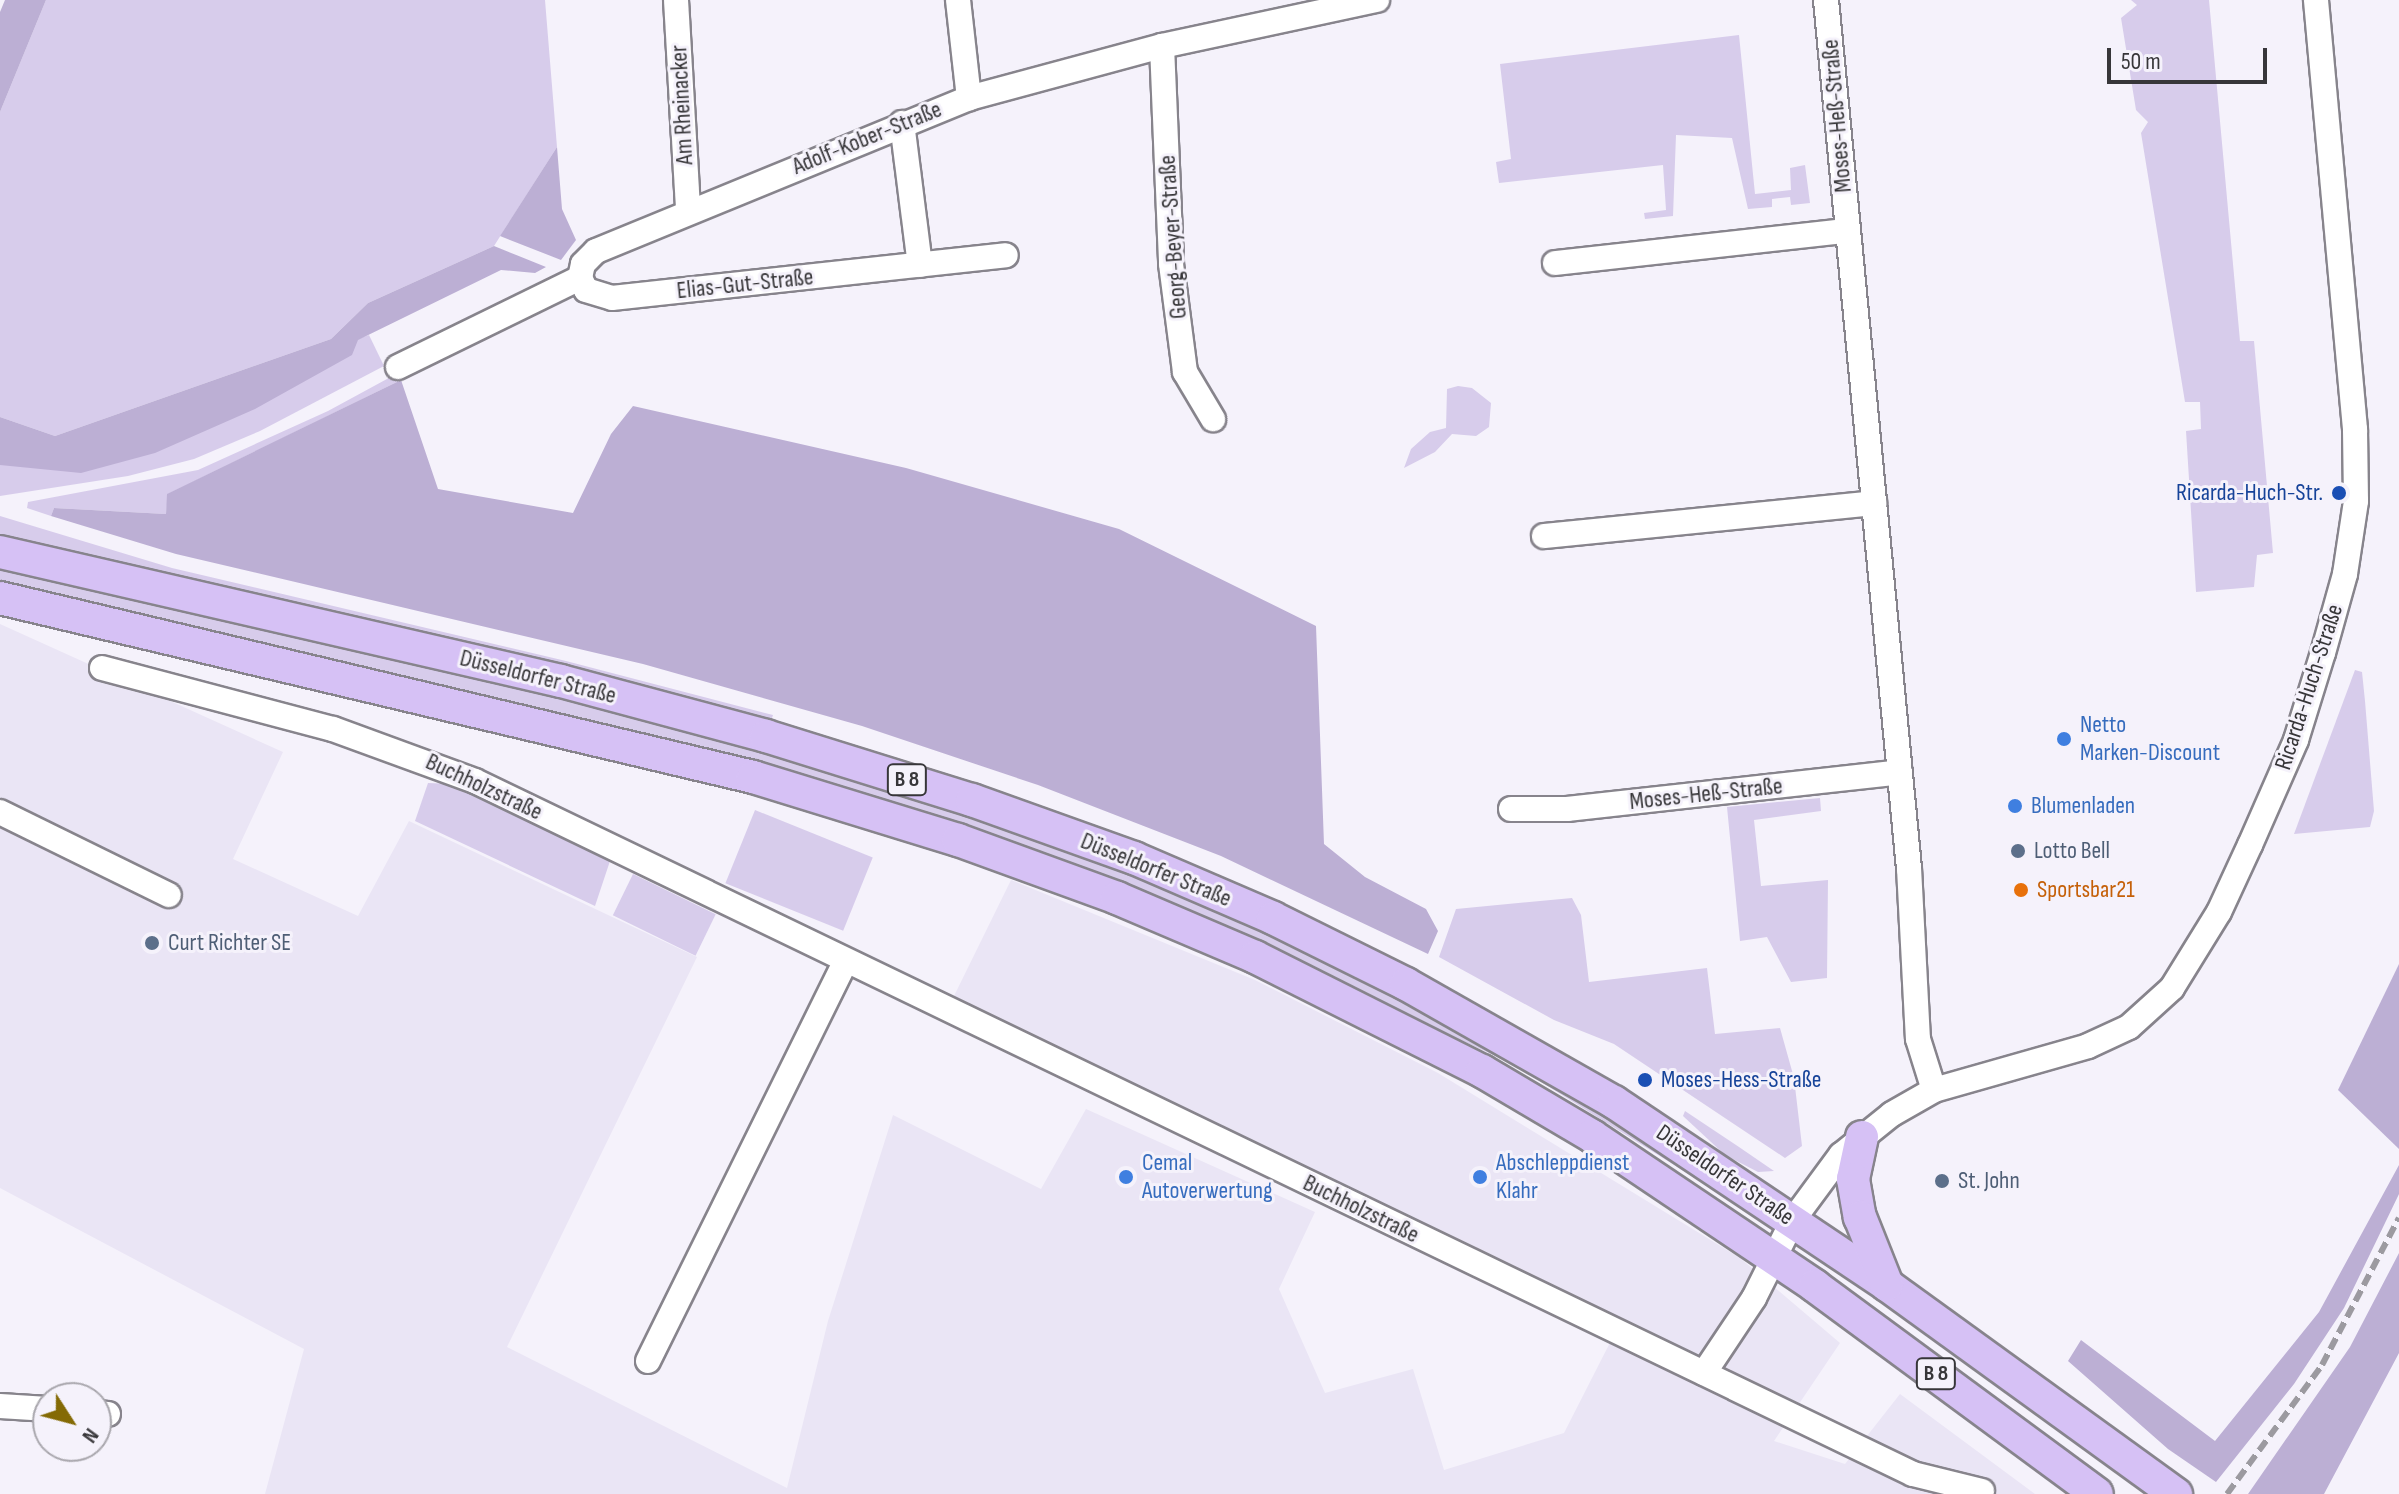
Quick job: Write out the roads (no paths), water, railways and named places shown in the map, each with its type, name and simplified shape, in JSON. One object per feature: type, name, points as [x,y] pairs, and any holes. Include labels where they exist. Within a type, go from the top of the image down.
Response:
[{"type":"main road","name":"Düsseldorfer Straße","points":[[0,552],[561,681],[752,732],[972,800],[1134,858],[1273,918],[1518,1045],[1793,1220],[2176,1494]]},
{"type":"main road","name":"Düsseldorfer Straße","points":[[0,598],[753,777],[958,840],[1117,898],[1255,957],[1482,1071],[1592,1136],[1773,1256],[2097,1494]]},
{"type":"main road","points":[[1862,1137],[1853,1179],[1860,1217],[1887,1285]]},
{"type":"street","name":"Am Rheinacker","points":[[676,0],[688,210]]},
{"type":"street","points":[[958,0],[969,98]]},
{"type":"street","name":"Adolf-Kober-Straße","points":[[398,367],[580,278],[583,264],[596,251],[902,123],[969,98],[1162,46],[1377,0]]},
{"type":"street","name":"Moses-Heß-Straße","points":[[1826,0],[1900,772],[1918,1039],[1934,1090]]},
{"type":"street","name":"Ricarda-Huch-Straße","points":[[1793,1220],[1824,1175],[1862,1137],[1934,1090],[2099,1042],[2157,1005],[2219,912],[2296,740],[2345,574],[2356,501],[2355,429],[2316,0]]},
{"type":"street","name":"Georg-Beyer-Straße","points":[[1162,46],[1171,264],[1185,372],[1213,419]]},
{"type":"street","points":[[902,123],[920,265]]},
{"type":"street","points":[[1555,263],[1847,231]]},
{"type":"street","name":"Elias-Gut-Straße","points":[[580,278],[598,298],[612,298],[1006,255]]},
{"type":"street","points":[[1544,536],[1874,503]]},
{"type":"street","name":"Buchholzstraße","points":[[102,668],[243,702],[422,758],[1913,1474],[1982,1491]]},
{"type":"street","name":"Moses-Heß-Straße","points":[[1511,809],[1567,809],[1900,772]]},
{"type":"street","points":[[0,812],[169,895]]},
{"type":"street","points":[[648,1361],[846,961]]},
{"type":"street","points":[[1704,1373],[1754,1298],[1793,1220]]},
{"type":"street","points":[[0,1406],[32,1408]]},
{"type":"railway","points":[[2227,1494],[2322,1365],[2399,1218]]},
{"type":"place","name":"Ricarda-Huch-Str.","points":[[2339,493]]},
{"type":"place","name":"Netto Marken-Discount","points":[[2064,739]]},
{"type":"place","name":"Blumenladen","points":[[2015,806]]},
{"type":"place","name":"Lotto Bell","points":[[2018,851]]},
{"type":"place","name":"Sportsbar21","points":[[2021,890]]},
{"type":"place","name":"Curt Richter SE","points":[[152,943]]},
{"type":"place","name":"Moses-Hess-Straße","points":[[1645,1080]]},
{"type":"place","name":"Cemal Autoverwertung","points":[[1126,1177]]},
{"type":"place","name":"Abschleppdienst Klahr","points":[[1480,1177]]},
{"type":"place","name":"St. John","points":[[1942,1181]]}]
